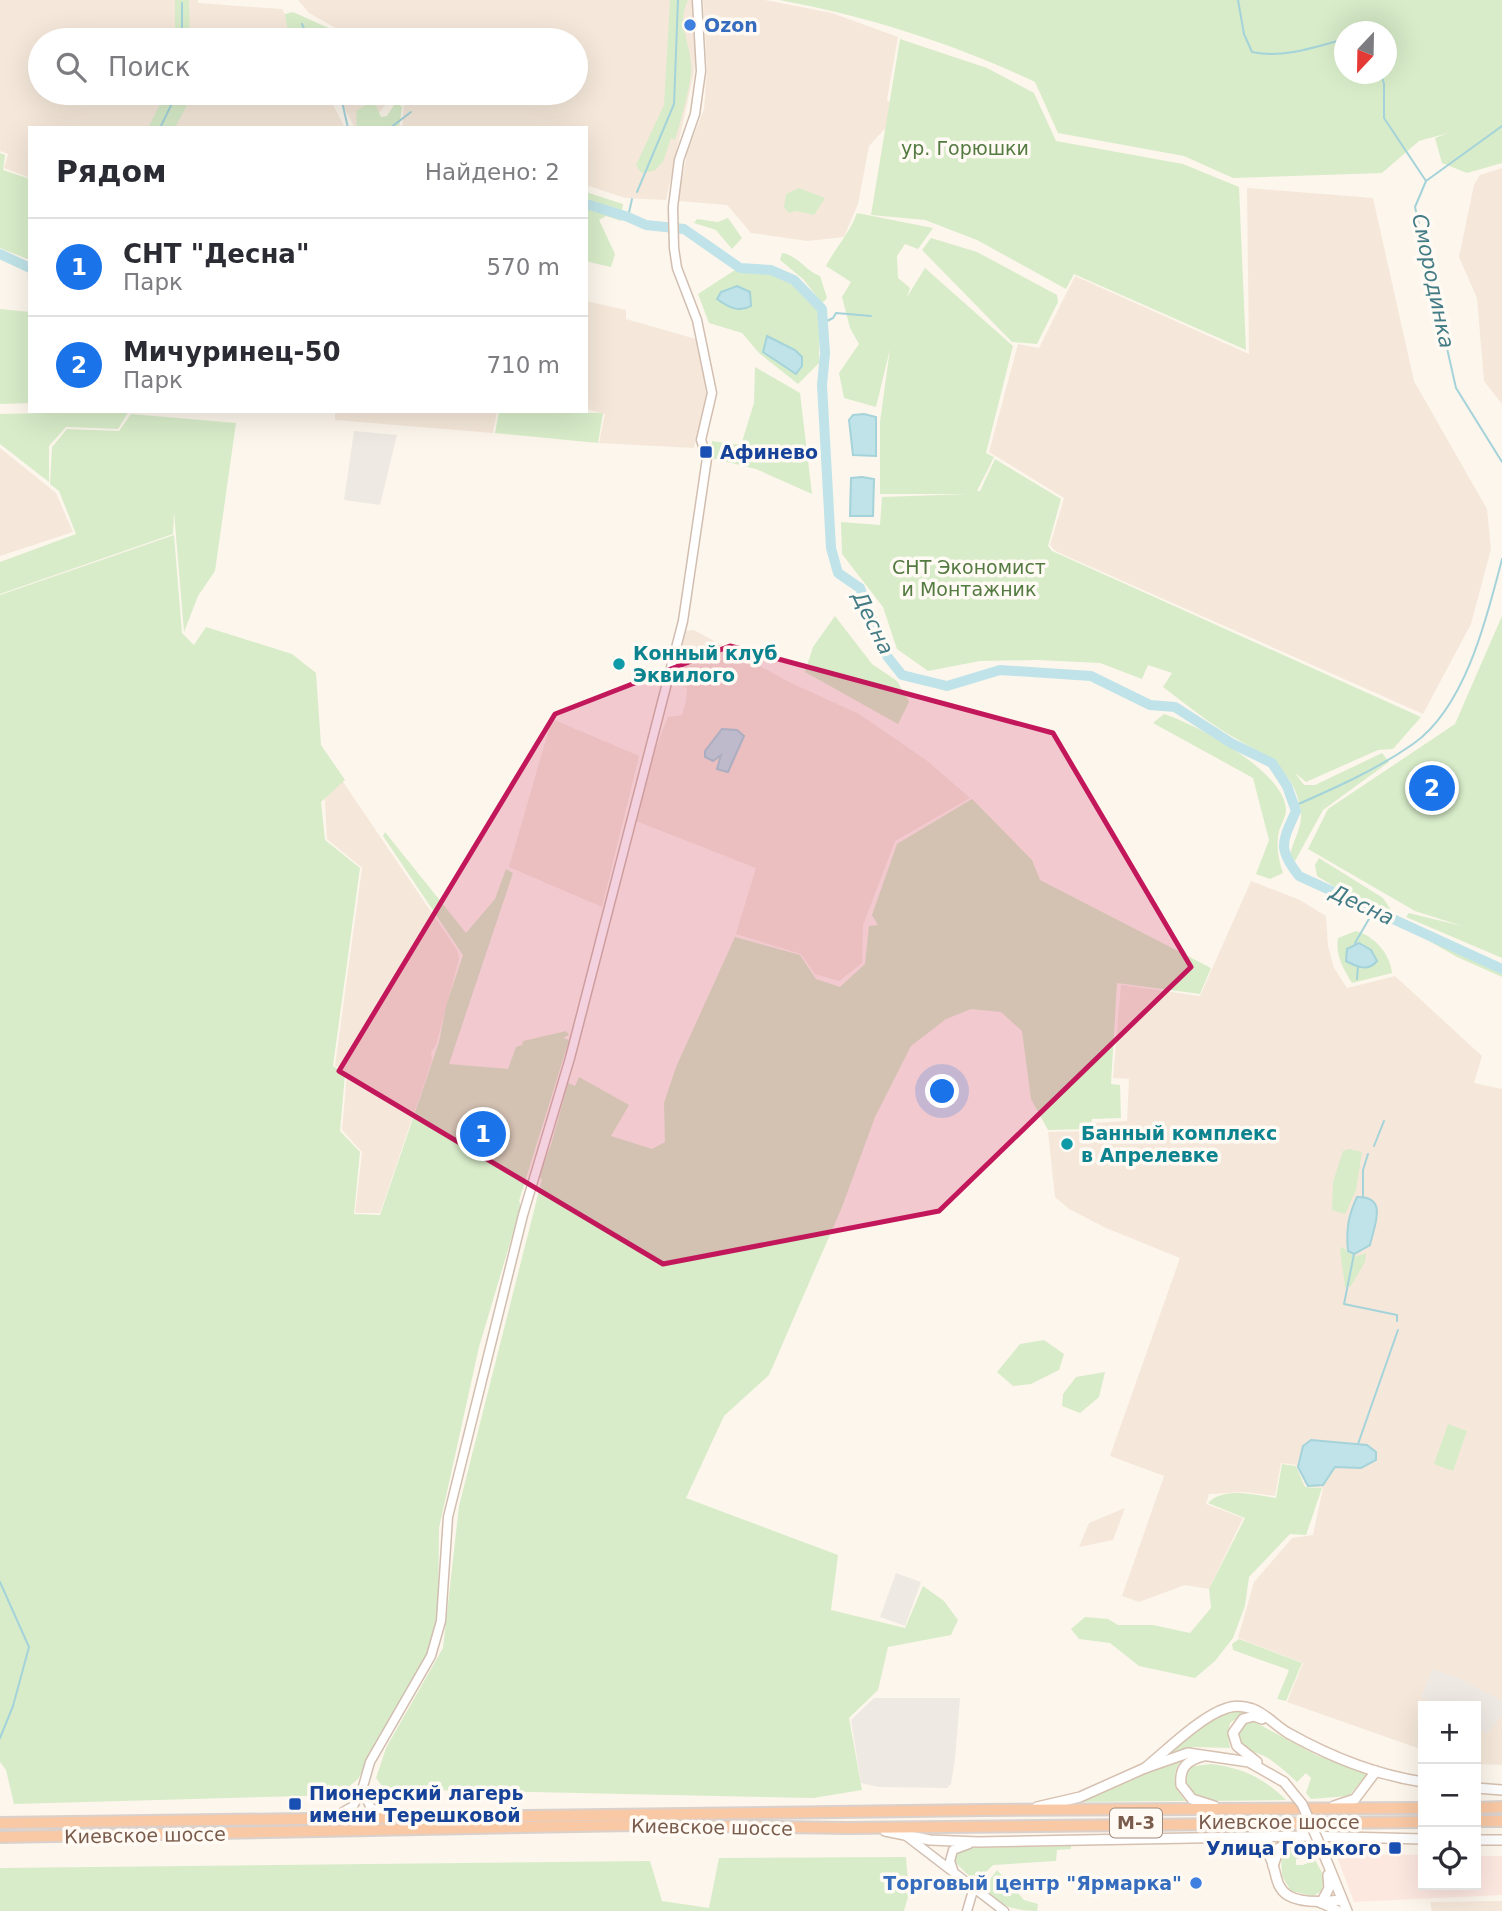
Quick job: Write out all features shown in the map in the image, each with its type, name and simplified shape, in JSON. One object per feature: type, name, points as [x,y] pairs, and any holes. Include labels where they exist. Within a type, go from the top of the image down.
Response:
[{"type":"highway","points":[[1481,1808],[1502,1807]]},
{"type":"highway","name":"Киевское шоссе","points":[[0,1823],[1418,1808]]},
{"type":"highway","points":[[1481,1821],[1502,1821]]},
{"type":"highway","name":"Киевское шоссе","points":[[0,1836],[632,1825],[848,1828],[1418,1822]]},
{"type":"main road","points":[[1145,1768],[1213,1714],[1227,1708],[1253,1710],[1322,1750],[1376,1771],[1418,1781]]},
{"type":"main road","points":[[1274,1724],[1250,1716],[1240,1721],[1234,1729],[1237,1746],[1284,1782],[1301,1804],[1347,1911]]},
{"type":"main road","points":[[1021,1811],[1080,1797],[1185,1753],[1215,1755],[1261,1766]]},
{"type":"main road","points":[[1215,1755],[1189,1762],[1181,1772],[1181,1784],[1186,1794],[1198,1802],[1230,1808]]},
{"type":"main road","points":[[1327,1808],[1355,1799],[1376,1771]]},
{"type":"main road","points":[[1481,1788],[1502,1790]]},
{"type":"main road","points":[[848,1828],[978,1842],[1303,1836],[1418,1839]]},
{"type":"main road","points":[[1273,1866],[1281,1846],[1303,1836]]},
{"type":"main road","points":[[1245,1838],[1263,1847],[1273,1866],[1278,1884],[1286,1896],[1301,1902],[1342,1900]]},
{"type":"main road","points":[[1481,1840],[1500,1840]]},
{"type":"main road","points":[[1321,1903],[1329,1885],[1323,1852]]},
{"type":"main road","points":[[1321,1903],[1338,1911]]},
{"type":"street","points":[[329,1819],[351,1808],[362,1790],[370,1762],[431,1656],[441,1621],[448,1517],[523,1215],[570,1058],[685,610],[706,458],[701,440],[712,393],[697,320],[677,268],[674,248],[673,206],[679,160],[695,114],[701,71],[697,0]]},
{"type":"street","points":[[362,1790],[371,1808],[396,1819]]},
{"type":"street","points":[[905,1835],[1004,1911]]},
{"type":"street","points":[[953,1870],[950,1861],[953,1850],[978,1842]]},
{"type":"street","points":[[967,1911],[974,1887]]},
{"type":"highlighted area","points":[[730,646],[1053,733],[1191,967],[939,1211],[663,1264],[339,1071],[555,714]]},
{"type":"shaded area","points":[[0,0],[198,0],[198,3],[282,9],[292,28],[28,28],[28,105],[333,105],[344,126],[28,126],[28,177],[4,168],[8,154],[0,151]]},
{"type":"shaded area","points":[[298,0],[696,0],[698,39],[694,72],[666,200],[625,198],[588,186],[588,126],[402,126],[404,105],[588,105],[588,28],[336,28],[309,13]]},
{"type":"shaded area","points":[[703,0],[765,0],[832,13],[898,37],[887,100],[893,106],[890,123],[869,146],[858,204],[844,237],[807,241],[751,233],[727,205],[678,201],[687,153],[704,109],[707,69]]},
{"type":"shaded area","points":[[343,105],[385,105],[363,126],[354,126]]},
{"type":"shaded area","points":[[1502,168],[1502,404],[1484,381],[1477,298],[1459,257],[1474,185],[1480,175]]},
{"type":"shaded area","points":[[1247,188],[1373,198],[1414,381],[1487,509],[1491,549],[1471,624],[1423,714],[1055,551],[1050,545],[1064,498],[989,452],[1018,344],[1039,348],[1075,276],[1249,354]]},
{"type":"shaded area","points":[[588,301],[626,310],[626,319],[696,339],[707,393],[694,448],[599,443],[605,414],[588,410]]},
{"type":"shaded area","points":[[335,413],[497,413],[493,433],[335,420]]},
{"type":"shaded area","points":[[354,431],[397,435],[380,505],[344,500]]},
{"type":"shaded area","points":[[0,448],[56,493],[73,532],[0,556]]},
{"type":"shaded area","points":[[694,630],[789,682],[859,714],[926,760],[970,798],[895,841],[863,925],[862,963],[839,981],[815,974],[801,954],[736,934],[756,868],[636,821],[654,753],[668,717],[682,715],[686,702],[687,688],[667,680],[685,631]]},
{"type":"shaded area","points":[[552,719],[639,756],[602,907],[509,867]]},
{"type":"shaded area","points":[[322,751],[457,950],[459,959],[436,1045],[431,1052],[432,1060],[380,1213],[355,1213],[362,1152],[342,1130],[347,1073],[335,1066],[362,868],[327,839]]},
{"type":"shaded area","points":[[1251,881],[1300,900],[1326,916],[1328,946],[1334,968],[1347,988],[1395,976],[1482,1056],[1474,1083],[1502,1089],[1502,1765],[1481,1764],[1481,1701],[1418,1701],[1418,1748],[1287,1702],[1303,1663],[1238,1638],[1254,1582],[1292,1538],[1313,1535],[1323,1488],[1306,1486],[1296,1465],[1281,1463],[1275,1496],[1244,1492],[1209,1494],[1206,1504],[1243,1518],[1209,1589],[1185,1585],[1139,1602],[1122,1596],[1164,1476],[1110,1456],[1180,1258],[1106,1228],[1069,1209],[1055,1197],[1048,1132],[1092,1131],[1094,1123],[1127,1121],[1129,1079],[1113,1078],[1121,985],[1200,996]]},
{"type":"shaded area","points":[[1125,1508],[1113,1540],[1079,1547],[1089,1523]]},
{"type":"shaded area","points":[[896,1573],[921,1582],[905,1626],[880,1617]]},
{"type":"shaded area","points":[[1432,1669],[1457,1677],[1502,1701],[1502,1715],[1487,1734],[1481,1730],[1481,1701],[1430,1701],[1421,1698]]},
{"type":"shaded area","points":[[874,1698],[960,1698],[955,1759],[951,1784],[947,1788],[878,1787],[861,1783],[851,1720]]},
{"type":"shaded area","points":[[1336,1854],[1418,1855],[1418,1890],[1481,1890],[1481,1856],[1502,1856],[1502,1895],[1354,1902]]},
{"type":"shaded area","points":[[1502,1901],[1502,1911],[1432,1911],[1430,1902]]},
{"type":"green space","points":[[175,0],[189,0],[190,28],[175,28]]},
{"type":"green space","points":[[670,0],[688,0],[683,18],[690,55],[690,83],[675,140],[671,138],[663,162],[654,171],[641,173],[636,165],[664,105]]},
{"type":"green space","points":[[779,0],[1502,0],[1502,163],[1467,173],[1442,163],[1435,138],[1448,133],[1419,141],[1382,173],[1233,178],[1184,156],[1058,133],[1035,82],[974,55],[845,14]]},
{"type":"green space","points":[[293,12],[329,28],[287,28],[285,14]]},
{"type":"green space","name":"ур. Горюшки","points":[[900,39],[987,68],[1034,93],[1056,141],[1183,164],[1239,187],[1246,350],[1074,274],[1066,289],[977,240],[925,220],[871,215]]},
{"type":"green space","points":[[160,105],[187,105],[176,126],[149,126]]},
{"type":"green space","points":[[366,105],[376,106],[381,117],[387,116],[394,105],[402,107],[399,126],[357,126],[356,111]]},
{"type":"green space","points":[[0,153],[5,155],[3,170],[28,178],[28,259],[0,248]]},
{"type":"green space","points":[[799,188],[825,198],[814,215],[796,211],[789,213],[784,207],[786,194]]},
{"type":"green space","points":[[588,193],[623,204],[621,221],[606,216],[599,220],[615,254],[611,267],[589,262]]},
{"type":"green space","name":"СНТ Экономист и Монтажник","points":[[857,213],[933,228],[918,249],[905,244],[897,256],[898,278],[910,288],[907,297],[925,268],[1013,346],[986,453],[994,457],[977,491],[980,491],[995,459],[1061,499],[1048,546],[1052,551],[1421,717],[1393,749],[1378,750],[1306,782],[1295,773],[1304,785],[1315,785],[1382,753],[1389,762],[1323,810],[1295,861],[1290,856],[1301,815],[1292,784],[1272,762],[1213,724],[1163,687],[1172,673],[1148,665],[1142,679],[1100,663],[1038,660],[980,661],[928,671],[897,649],[883,607],[842,554],[841,522],[880,525],[882,497],[968,494],[880,494],[880,422],[890,349],[876,407],[844,398],[839,373],[859,344],[850,328],[842,297],[851,282],[826,266]]},
{"type":"green space","points":[[728,218],[742,238],[732,249],[716,230],[694,223],[697,219],[718,222]]},
{"type":"green space","points":[[931,238],[977,252],[1057,295],[1058,302],[1037,344],[1012,342],[922,250]]},
{"type":"green space","points":[[782,253],[820,276],[827,298],[822,303],[803,279],[780,260]]},
{"type":"green space","points":[[735,270],[763,273],[783,279],[800,291],[819,311],[819,363],[798,384],[759,353],[742,333],[709,323],[698,294]]},
{"type":"green space","points":[[0,309],[28,312],[28,403],[0,404]]},
{"type":"green space","points":[[755,367],[800,393],[812,494],[756,469],[711,458],[712,441],[741,445],[754,403]]},
{"type":"green space","points":[[128,413],[118,429],[66,427],[49,446],[49,482],[0,444],[0,414]]},
{"type":"green space","points":[[499,413],[603,413],[598,443],[495,433]]},
{"type":"green space","points":[[131,414],[236,423],[215,571],[198,596],[184,632],[174,512],[173,534],[0,594],[0,562],[76,534],[59,491],[50,484],[52,447],[67,429],[119,431]]},
{"type":"green space","points":[[174,535],[182,633],[194,645],[206,627],[292,654],[316,673],[321,745],[345,780],[321,802],[325,840],[360,868],[333,1066],[345,1074],[340,1131],[360,1152],[354,1214],[380,1215],[439,1042],[446,1006],[463,955],[383,836],[385,832],[466,933],[495,899],[506,869],[513,873],[449,1064],[508,1069],[516,1047],[522,1045],[523,1041],[566,1031],[569,1035],[563,1038],[569,1040],[519,1201],[521,1206],[479,1347],[439,1528],[438,1622],[428,1654],[358,1779],[339,1795],[14,1804],[6,1770],[0,1762],[0,595]]},
{"type":"green space","points":[[835,616],[872,664],[897,681],[909,702],[898,724],[805,672],[813,647]]},
{"type":"green space","points":[[1502,616],[1502,958],[1406,917],[1409,913],[1462,926],[1415,911],[1308,849],[1328,809],[1455,724]]},
{"type":"green space","points":[[1164,714],[1197,728],[1237,751],[1271,780],[1282,795],[1286,810],[1278,842],[1283,873],[1270,879],[1256,874],[1269,840],[1253,778],[1153,723]]},
{"type":"green space","points":[[972,799],[1032,860],[1040,880],[1211,968],[1200,994],[1117,983],[1111,1084],[1120,1085],[1121,1118],[1092,1119],[1091,1129],[1048,1130],[1031,1099],[1022,1031],[1001,1012],[971,1009],[946,1019],[911,1046],[875,1117],[842,1207],[769,1375],[724,1416],[686,1498],[838,1555],[831,1610],[905,1628],[923,1586],[944,1601],[958,1620],[951,1635],[888,1647],[878,1690],[849,1718],[862,1790],[813,1798],[384,1789],[376,1778],[386,1748],[443,1648],[459,1506],[542,1179],[538,1177],[551,1145],[568,1083],[575,1086],[579,1077],[629,1105],[611,1136],[652,1149],[665,1142],[664,1103],[676,1067],[735,937],[800,955],[816,979],[840,987],[865,964],[869,926],[878,925],[872,915],[897,844]]},
{"type":"green space","points":[[1319,858],[1383,898],[1391,910],[1357,900],[1317,876],[1315,865]]},
{"type":"green space","points":[[1408,923],[1452,950],[1502,971],[1502,977],[1457,957],[1408,929]]},
{"type":"green space","points":[[1356,931],[1380,946],[1392,973],[1352,983],[1340,961],[1337,944],[1338,938]]},
{"type":"green space","points":[[1349,1149],[1362,1152],[1356,1190],[1345,1214],[1332,1210],[1333,1182],[1343,1151]]},
{"type":"green space","points":[[1343,1247],[1353,1255],[1366,1253],[1365,1262],[1351,1286],[1345,1287],[1340,1249]]},
{"type":"green space","points":[[1044,1340],[1064,1354],[1059,1370],[1031,1384],[1013,1386],[997,1372],[1020,1344]]},
{"type":"green space","points":[[1105,1372],[1099,1397],[1080,1413],[1062,1406],[1063,1394],[1076,1377]]},
{"type":"green space","points":[[1448,1424],[1467,1431],[1453,1471],[1434,1464]]},
{"type":"green space","points":[[1282,1464],[1296,1466],[1305,1487],[1322,1488],[1306,1535],[1290,1534],[1249,1577],[1245,1606],[1233,1638],[1215,1661],[1195,1678],[1139,1666],[1110,1643],[1079,1639],[1071,1629],[1085,1617],[1108,1619],[1118,1625],[1153,1625],[1190,1633],[1211,1608],[1209,1589],[1245,1518],[1208,1503],[1231,1493],[1276,1498]]},
{"type":"green space","points":[[1239,1639],[1302,1663],[1286,1701],[1277,1699],[1289,1670],[1233,1650],[1232,1644]]},
{"type":"green space","points":[[1231,1710],[1247,1711],[1230,1723],[1230,1748],[1194,1747],[1169,1754],[1209,1721]]},
{"type":"green space","points":[[1253,1721],[1316,1755],[1367,1774],[1349,1796],[1311,1799],[1306,1793],[1311,1778],[1306,1773],[1297,1782],[1270,1760],[1247,1749],[1239,1741],[1240,1730]]},
{"type":"green space","points":[[1183,1758],[1176,1769],[1175,1780],[1186,1801],[1078,1802]]},
{"type":"green space","points":[[1211,1764],[1252,1775],[1286,1800],[1207,1801],[1188,1792],[1184,1779],[1188,1767]]},
{"type":"green space","points":[[1301,1844],[1301,1858],[1296,1859],[1296,1865],[1315,1860],[1324,1876],[1322,1891],[1313,1896],[1291,1891],[1282,1876],[1281,1855],[1291,1845]]},
{"type":"green space","points":[[1071,1846],[1071,1849],[1057,1850],[1056,1861],[993,1865],[978,1880],[973,1880],[954,1861],[956,1853],[968,1848]]},
{"type":"green space","points":[[906,1857],[909,1893],[904,1911],[0,1911],[0,1868],[650,1861],[662,1901],[709,1908],[719,1858]]},
{"type":"green space","points":[[997,1870],[1024,1900],[1038,1904],[1037,1911],[1007,1906],[994,1898],[986,1885]]},
{"type":"water","points":[[737,286],[750,292],[751,306],[734,308],[717,299],[721,292]]},
{"type":"water","points":[[767,336],[795,350],[802,357],[802,366],[796,374],[763,352]]},
{"type":"water","points":[[853,415],[876,417],[876,456],[853,455],[849,420]]},
{"type":"water","points":[[851,478],[874,479],[873,516],[850,516]]},
{"type":"water","points":[[722,729],[737,730],[744,736],[728,772],[717,769],[721,755],[713,761],[705,757],[705,751]]},
{"type":"water","points":[[1359,943],[1371,950],[1377,961],[1374,964],[1358,967],[1346,961],[1347,949]]},
{"type":"water","points":[[1357,1197],[1373,1201],[1377,1214],[1370,1245],[1354,1254],[1348,1251],[1348,1230]]},
{"type":"water","points":[[1311,1440],[1367,1445],[1376,1452],[1376,1460],[1361,1468],[1335,1467],[1323,1485],[1308,1486],[1298,1467],[1303,1446]]},
{"type":"waterway","points":[[637,192],[674,104],[678,0]]},
{"type":"waterway","points":[[1238,0],[1244,34],[1252,52],[1286,53],[1334,42]]},
{"type":"waterway","points":[[182,3],[182,28]]},
{"type":"waterway","points":[[302,24],[304,28]]},
{"type":"waterway","points":[[1384,84],[1384,118],[1426,181]]},
{"type":"waterway","points":[[161,126],[171,105]]},
{"type":"waterway","points":[[343,105],[348,126]]},
{"type":"waterway","points":[[393,126],[411,112]]},
{"type":"waterway","name":"Смородинка","points":[[1502,126],[1426,181],[1415,207],[1456,388],[1502,462]]},
{"type":"waterway","points":[[628,217],[632,199]]},
{"type":"waterway","name":"Десна","points":[[588,205],[646,225],[684,229],[740,268],[771,270],[794,280],[822,309],[825,353],[822,385],[831,548],[838,573],[860,588],[887,656],[902,675],[947,686],[1000,670],[1091,676],[1150,705],[1175,707],[1231,743],[1272,763],[1287,786],[1296,811],[1287,830],[1284,845],[1287,858],[1299,876],[1502,969]]},
{"type":"waterway","name":"Десна","points":[[0,254],[28,267]]},
{"type":"waterway","points":[[823,323],[833,318],[836,313],[871,316]]},
{"type":"waterway","name":"Смородинка","points":[[1294,806],[1385,762],[1413,744],[1431,728],[1447,708],[1471,660],[1502,559]]},
{"type":"waterway","points":[[1355,943],[1373,912]]},
{"type":"waterway","points":[[1357,979],[1358,966]]},
{"type":"waterway","points":[[1374,1146],[1384,1121]]},
{"type":"waterway","points":[[1363,1197],[1363,1170],[1368,1154]]},
{"type":"waterway","points":[[1354,1254],[1344,1304],[1397,1315],[1397,1321]]},
{"type":"waterway","points":[[1358,1444],[1398,1330]]},
{"type":"waterway","points":[[0,1582],[29,1647],[13,1706],[0,1738]]},
{"type":"place","name":"Ozon","points":[[690,25]]},
{"type":"place","name":"Афинево","points":[[706,452]]},
{"type":"place","name":"Конный клуб Эквилого","points":[[619,664]]},
{"type":"place","name":"Мичуринец-50","points":[[1432,788]]},
{"type":"place","name":"СНТ \"Десна\"","points":[[483,1134]]},
{"type":"place","name":"Банный комплекс в Апрелевке","points":[[1067,1144]]},
{"type":"place","name":"Пионерский лагерь имени Терешковой","points":[[295,1804]]},
{"type":"place","name":"Улица Горького","points":[[1395,1848]]},
{"type":"place","name":"Торговый центр \"Ярмарка\"","points":[[1196,1883]]}]
